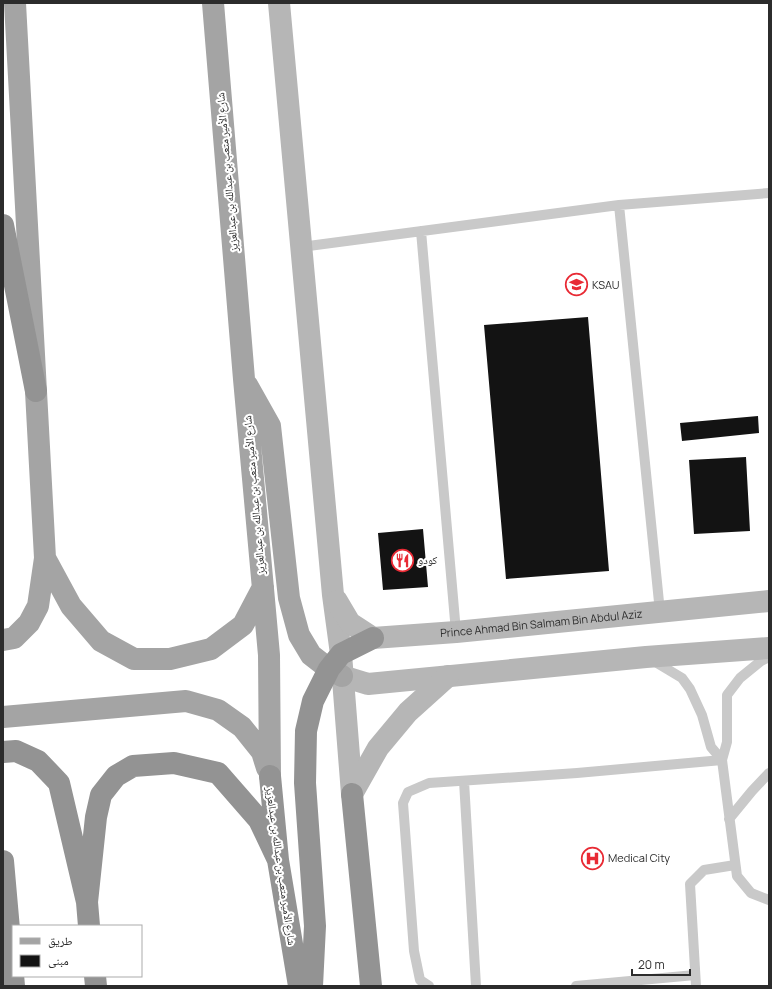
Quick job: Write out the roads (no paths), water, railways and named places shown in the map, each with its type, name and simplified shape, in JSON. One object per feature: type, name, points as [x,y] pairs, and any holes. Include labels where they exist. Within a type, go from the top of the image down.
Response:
[{"type":"highway","points":[[3,225],[36,391]]},
{"type":"highway","points":[[312,986],[315,926],[305,783],[306,731],[313,701],[337,666],[374,638]]},
{"type":"highway","points":[[9,752],[38,761],[59,783],[87,902],[89,925]]},
{"type":"highway","points":[[87,902],[96,817],[101,795],[116,776],[133,766],[174,764],[218,773],[259,820],[278,860]]},
{"type":"highway","name":"شارع الأمير متعب بن عبدالله بن عبدالعزيز","points":[[270,776],[278,860],[299,986]]},
{"type":"highway","points":[[352,794],[371,986]]},
{"type":"highway","points":[[3,861],[12,963]]},
{"type":"main road","points":[[8,639],[29,623],[38,606],[45,558],[15,3]]},
{"type":"main road","name":"شارع الأمير متعب بن عبدالله بن عبدالعزيز","points":[[213,3],[244,379],[269,655],[270,776]]},
{"type":"main road","points":[[279,3],[333,595],[337,666],[352,794]]},
{"type":"main road","points":[[244,379],[270,426],[289,598],[299,636],[312,655],[337,666],[368,684],[646,657],[769,648]]},
{"type":"main road","points":[[45,558],[71,606],[101,641],[134,659],[170,659],[211,649],[243,625],[262,586]]},
{"type":"main road","points":[[333,595],[350,623],[374,638]]},
{"type":"main road","name":"Prince Ahmad Bin Salmam Bin Abdul Aziz","points":[[374,638],[456,632],[769,601]]},
{"type":"main road","points":[[352,794],[378,748],[408,712],[448,676]]},
{"type":"main road","points":[[3,717],[186,701],[218,710],[242,727],[262,752],[270,776]]},
{"type":"lane","points":[[301,247],[619,205],[769,193]]},
{"type":"lane","points":[[619,205],[660,612]]},
{"type":"lane","points":[[421,231],[456,632]]},
{"type":"lane","points":[[646,657],[682,678],[690,690],[702,715],[711,747],[722,760]]},
{"type":"lane","points":[[769,657],[761,661],[740,678],[727,695],[727,742],[722,760],[737,876],[751,893],[769,900]]},
{"type":"lane","points":[[429,986],[420,980],[414,951],[403,802],[408,792],[429,783],[577,773],[722,760]]},
{"type":"lane","points":[[730,819],[752,791],[769,773]]},
{"type":"lane","points":[[464,781],[476,986]]},
{"type":"lane","points":[[696,986],[690,884],[704,870],[735,865]]},
{"type":"lane","points":[[576,986],[695,975]]},
{"type":"place","name":"KSAU","points":[[577,285]]},
{"type":"place","name":"كودو","points":[[403,560]]},
{"type":"place","name":"Medical City","points":[[593,858]]}]
